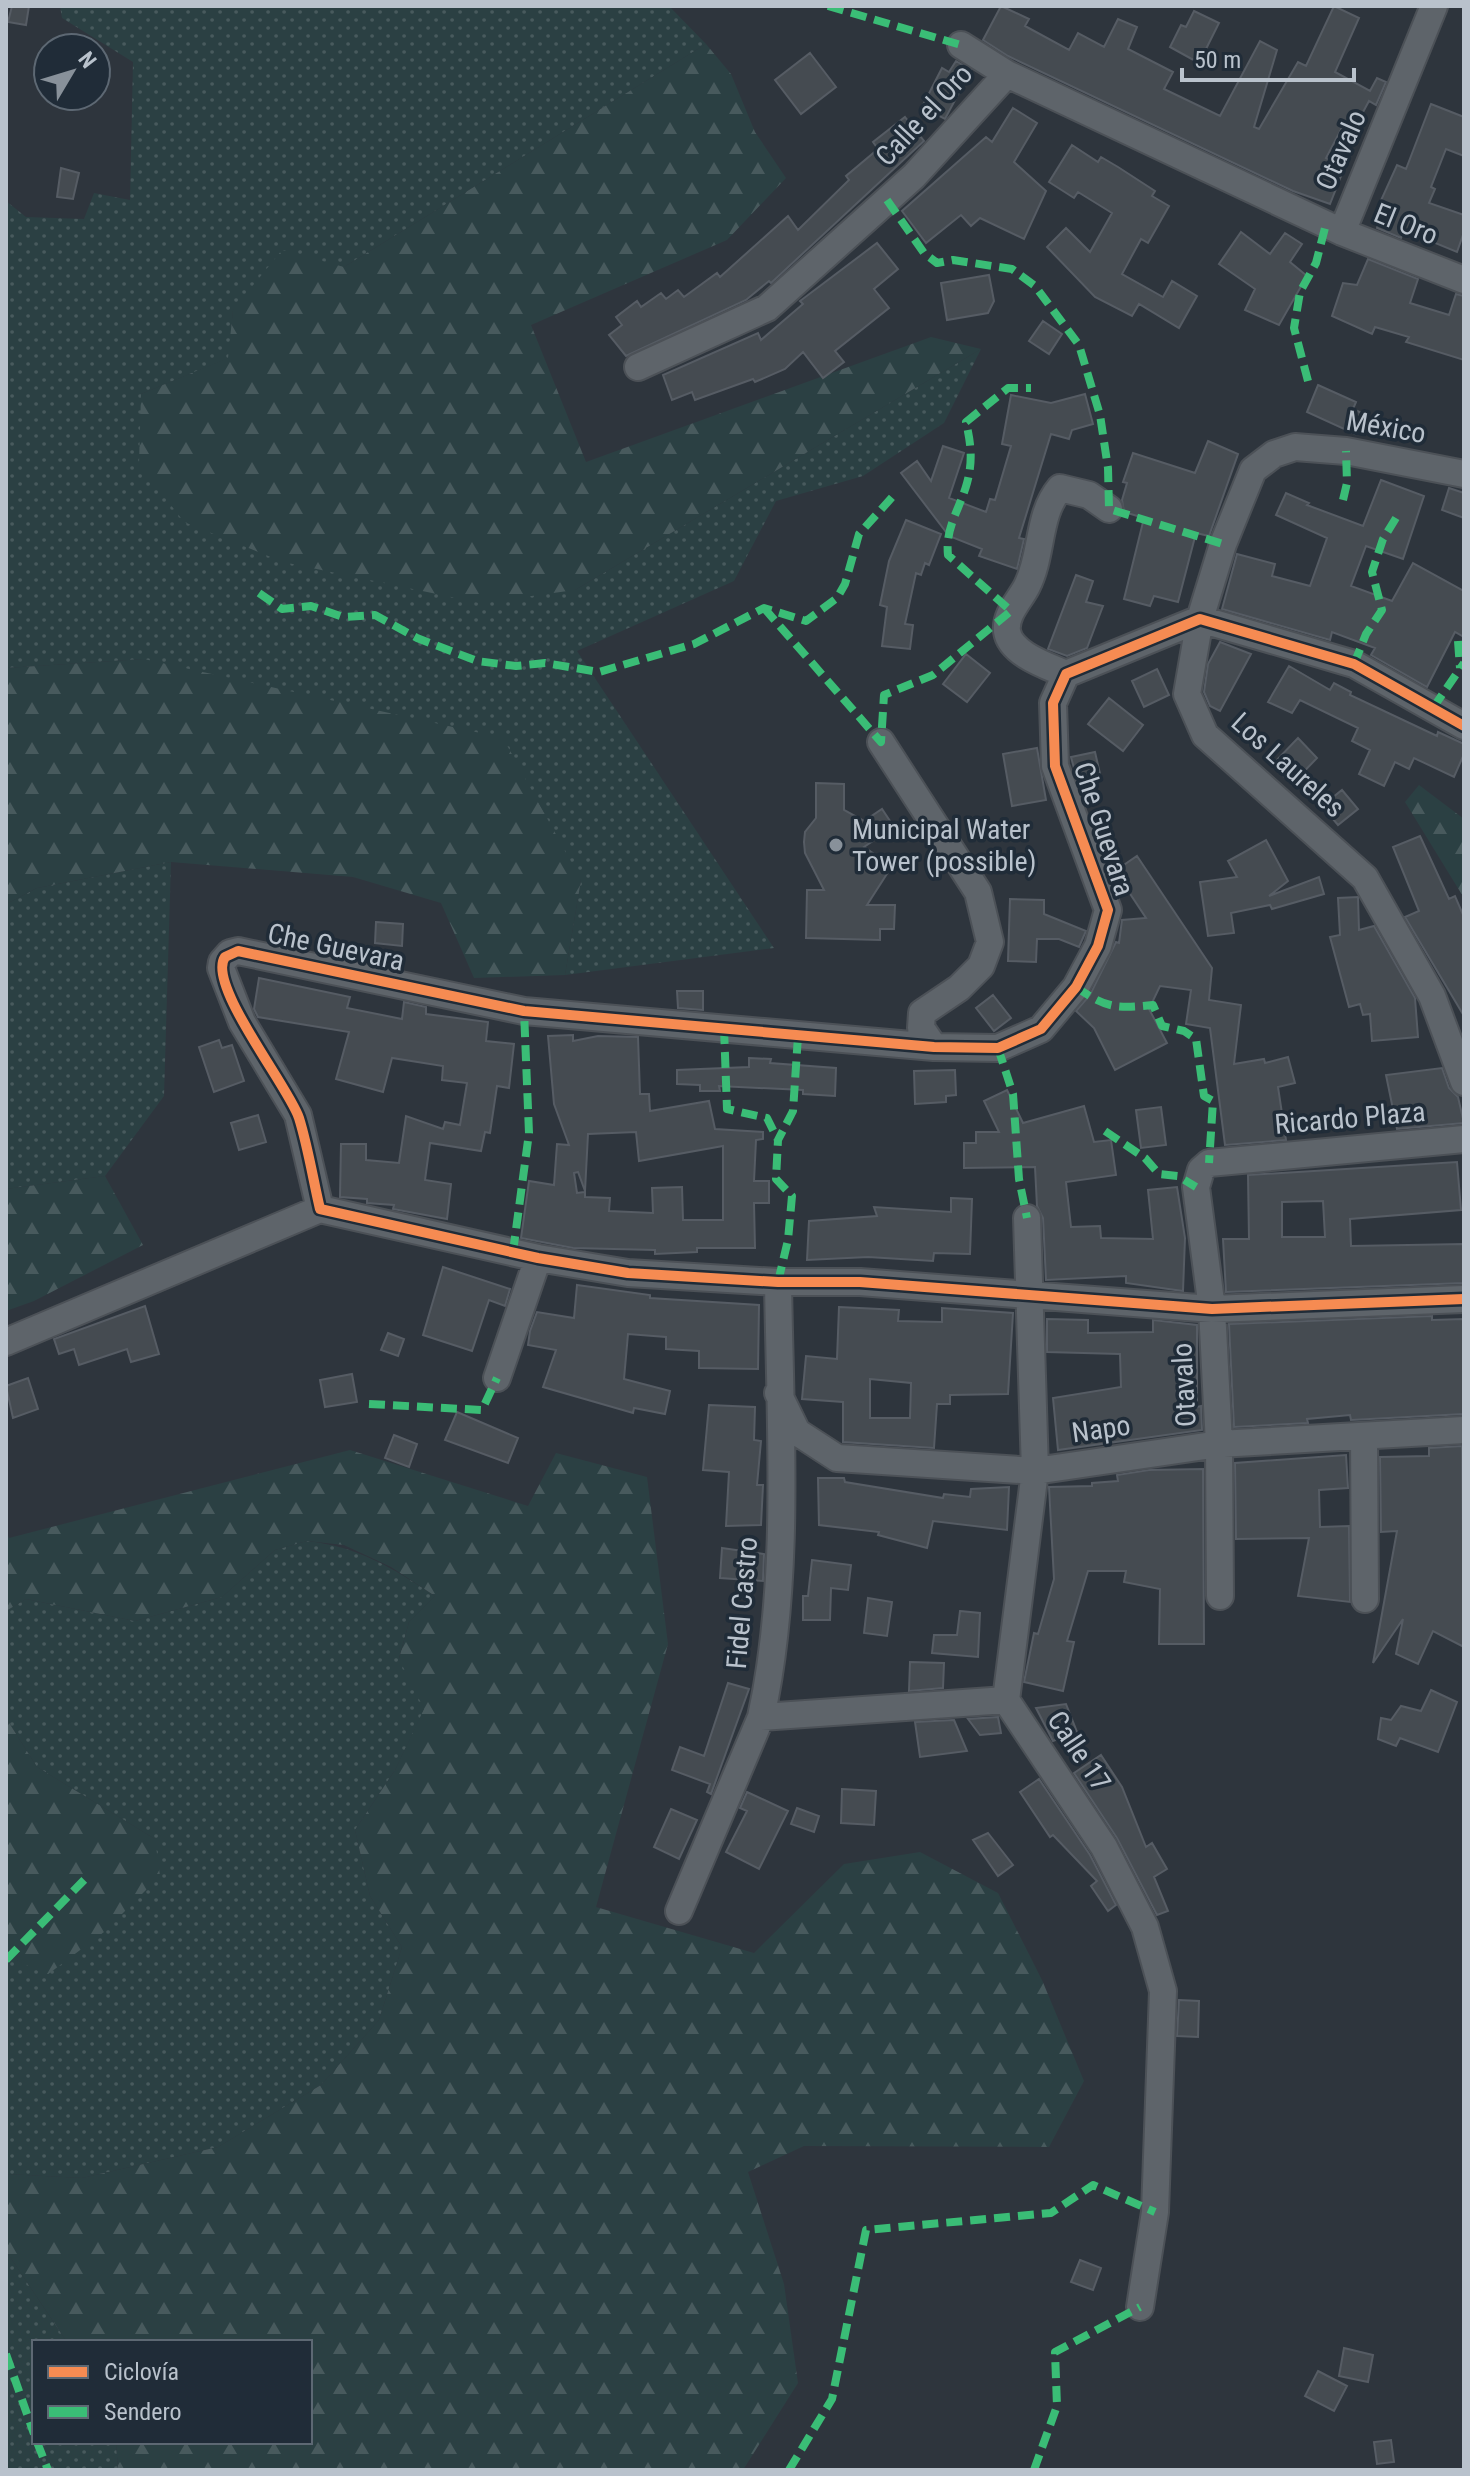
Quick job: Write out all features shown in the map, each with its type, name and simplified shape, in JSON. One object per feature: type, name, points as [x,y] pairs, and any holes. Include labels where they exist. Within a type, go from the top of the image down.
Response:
[{"type":"street","name":"Otavalo","points":[[1334,228],[1434,6]]},
{"type":"street","points":[[961,45],[1007,74]]},
{"type":"street","name":"Calle el Oro","points":[[638,367],[767,308],[914,176],[1007,74],[1334,228]]},
{"type":"street","name":"El Oro","points":[[1334,228],[1464,280]]},
{"type":"street","name":"México","points":[[1295,447],[1346,451],[1464,474]]},
{"type":"street","name":"Los Laureles","points":[[1295,447],[1274,454],[1253,470],[1223,544],[1200,619],[1187,694],[1205,735],[1365,878],[1432,996],[1464,1082]]},
{"type":"street","points":[[1109,509],[1089,495],[1060,488],[1046,504],[1040,550],[1026,587],[1011,611],[1007,632],[1014,644],[1066,674],[1200,619],[1354,664],[1464,726]]},
{"type":"street","name":"Che Guevara","points":[[320,1209],[298,1115],[242,1022],[221,968],[230,953],[238,951],[524,1011],[934,1047],[998,1048],[1041,1029],[1076,987],[1098,946],[1108,910],[1055,766],[1053,703],[1066,674]]},
{"type":"street","points":[[881,742],[978,892],[990,942],[981,966],[959,988],[922,1013],[921,1028],[934,1047]]},
{"type":"street","name":"Ricardo Plaza","points":[[1243,1160],[1464,1139]]},
{"type":"street","name":"Otavalo","points":[[1220,1596],[1219,1444],[1212,1309],[1196,1187],[1201,1170],[1209,1163],[1243,1160]]},
{"type":"street","points":[[6,1342],[320,1209],[538,1258],[628,1273],[778,1282],[860,1282],[1212,1309],[1464,1299]]},
{"type":"street","name":"Calle 17","points":[[1027,1218],[1035,1471],[1006,1700],[1104,1847],[1145,1927],[1163,1991],[1155,2212],[1140,2307]]},
{"type":"street","points":[[497,1378],[538,1258]]},
{"type":"street","name":"Fidel Castro","points":[[679,1911],[761,1717],[768,1687],[781,1530],[778,1282]]},
{"type":"street","name":"Napo","points":[[778,1393],[797,1432],[837,1458],[1035,1471],[1219,1444],[1464,1430]]},
{"type":"street","points":[[1364,1437],[1365,1599]]},
{"type":"street","points":[[761,1717],[1006,1700]]},
{"type":"green space","points":[[60,6],[669,6],[706,44],[344,267],[233,310],[229,358],[141,394],[575,590],[981,349],[944,423],[863,476],[776,501],[734,581],[577,651],[774,948],[565,975],[581,880],[144,659],[6,668],[6,201],[26,217],[84,219],[94,193],[130,200],[133,62],[112,49],[112,32],[85,32],[62,18]]},
{"type":"green space","points":[[706,44],[731,74],[755,132],[786,178],[727,240],[531,325],[586,462],[931,337],[981,349],[575,590],[480,603],[283,562],[184,522],[139,464],[141,394],[228,358],[233,310],[282,250],[344,267]]},
{"type":"green space","points":[[144,659],[503,738],[581,880],[565,975],[474,978],[441,903],[353,877],[171,862],[37,888],[6,904],[6,668]]},
{"type":"green space","points":[[1419,785],[1464,819],[1464,898],[1405,802]]},
{"type":"green space","points":[[171,862],[164,1096],[105,1176],[6,1189],[6,904],[37,888]]},
{"type":"green space","points":[[105,1176],[143,1245],[34,1301],[6,1311],[6,1189]]},
{"type":"green space","points":[[350,1450],[528,1506],[556,1453],[647,1477],[668,1644],[596,1907],[754,1953],[844,1864],[920,1852],[998,1893],[1042,1980],[1084,2081],[1049,2147],[804,2146],[748,2172],[784,2284],[798,2383],[743,2470],[118,2470],[116,2444],[312,2444],[312,2340],[66,2340],[6,2251],[6,2174],[82,2178],[218,2147],[321,2085],[379,2020],[402,1947],[370,1896],[355,1830],[395,1770],[424,1709],[399,1659],[409,1622],[435,1596],[391,1567],[344,1545],[307,1541],[275,1550],[222,1597],[135,1621],[26,1599],[6,1611],[6,1531],[9,1538]]},
{"type":"green space","points":[[307,1541],[359,1553],[435,1596],[409,1622],[399,1658],[425,1708],[395,1770],[355,1830],[370,1896],[402,1947],[379,2020],[321,2085],[218,2147],[82,2178],[6,2174],[6,1955],[47,1974],[155,1839],[37,1767],[6,1718],[6,1611],[26,1599],[135,1621],[222,1597],[275,1550]]},
{"type":"green space","points":[[6,1718],[37,1767],[155,1839],[160,1876],[104,1932],[47,1975],[6,1955]]},
{"type":"green space","points":[[6,2251],[66,2340],[32,2340],[32,2444],[116,2444],[118,2470],[6,2470]]},
{"type":"building","points":[[12,6],[29,6],[26,25],[8,22]]},
{"type":"building","points":[[1001,6],[1029,19],[1025,26],[1069,50],[1078,33],[1104,47],[1118,19],[1137,27],[1128,49],[1173,72],[1164,89],[1220,116],[1260,41],[1277,50],[1254,127],[1259,129],[1298,62],[1306,66],[1334,6],[1359,18],[1335,72],[1370,91],[1377,78],[1386,82],[1376,105],[1369,101],[1355,127],[1345,122],[1326,158],[1332,161],[1330,166],[1343,171],[1330,204],[1293,191],[1008,56],[983,40]]},
{"type":"building","points":[[1194,11],[1219,23],[1199,63],[1170,47],[1181,25],[1186,27]]},
{"type":"building","points":[[810,53],[836,87],[801,114],[775,80]]},
{"type":"building","points":[[956,61],[971,70],[945,119],[922,107],[942,68],[949,72]]},
{"type":"building","points":[[1431,104],[1464,117],[1464,156],[1446,149],[1431,187],[1435,189],[1429,203],[1464,215],[1464,232],[1457,252],[1404,230],[1401,238],[1377,228],[1379,221],[1373,218],[1397,165],[1406,169]]},
{"type":"building","points":[[1013,108],[1037,123],[1014,162],[1046,191],[1024,239],[980,218],[971,226],[961,215],[926,243],[902,211],[986,137],[992,142]]},
{"type":"building","points":[[905,117],[924,141],[771,283],[769,281],[746,300],[626,356],[609,335],[622,325],[616,317],[637,301],[641,307],[661,293],[666,299],[678,290],[684,297],[717,273],[720,277],[788,216],[798,230],[849,180],[846,176],[878,149],[873,142]]},
{"type":"building","points":[[1072,145],[1098,162],[1101,157],[1118,167],[1155,191],[1152,196],[1169,206],[1148,243],[1141,239],[1122,274],[1163,297],[1172,281],[1197,296],[1179,328],[1139,304],[1132,316],[1095,297],[1047,247],[1066,228],[1090,252],[1112,213],[1078,192],[1074,198],[1049,182]]},
{"type":"building","points":[[61,168],[79,173],[73,199],[57,197]]},
{"type":"building","points":[[1241,232],[1270,254],[1285,233],[1302,244],[1290,262],[1307,276],[1279,325],[1245,310],[1255,289],[1219,264]]},
{"type":"building","points":[[877,243],[898,269],[874,289],[889,308],[835,351],[844,362],[823,378],[803,352],[785,369],[755,382],[753,379],[695,400],[692,392],[672,400],[663,375],[758,333],[761,340],[803,304],[800,301]]},
{"type":"building","points":[[1368,259],[1418,279],[1410,303],[1449,315],[1456,294],[1464,296],[1464,360],[1406,342],[1409,337],[1375,327],[1372,334],[1332,316],[1343,283],[1357,285]]},
{"type":"building","points":[[989,275],[994,301],[988,313],[947,320],[941,283]]},
{"type":"building","points":[[1043,321],[1062,334],[1049,354],[1029,341]]},
{"type":"building","points":[[1318,385],[1356,402],[1353,409],[1364,414],[1355,434],[1307,412]]},
{"type":"building","points":[[1085,394],[1093,424],[1072,430],[1069,439],[1051,434],[1019,538],[1024,539],[1017,569],[979,556],[982,549],[949,536],[901,473],[917,461],[931,481],[943,446],[964,453],[949,498],[986,512],[990,499],[995,500],[1011,446],[1002,444],[1011,395],[1051,403]]},
{"type":"building","points":[[1208,441],[1238,454],[1209,536],[1196,533],[1178,602],[1154,596],[1150,606],[1124,599],[1144,518],[1124,512],[1122,500],[1127,483],[1123,482],[1133,453],[1195,473]]},
{"type":"building","points":[[1381,480],[1424,496],[1403,559],[1366,546],[1351,586],[1392,601],[1413,563],[1464,591],[1464,637],[1455,632],[1427,687],[1371,655],[1375,648],[1332,632],[1330,640],[1222,609],[1237,554],[1275,564],[1272,576],[1310,586],[1327,538],[1276,515],[1286,493],[1309,503],[1307,505],[1363,526]]},
{"type":"building","points":[[1449,488],[1464,493],[1464,518],[1442,510]]},
{"type":"building","points":[[906,520],[941,534],[929,565],[925,563],[921,575],[916,573],[905,624],[913,625],[910,649],[882,646],[887,607],[880,605],[889,561]]},
{"type":"building","points":[[1076,575],[1093,581],[1086,602],[1103,606],[1087,648],[1067,656],[1048,649]]},
{"type":"building","points":[[1220,642],[1251,654],[1220,711],[1210,706],[1204,692],[1208,664]]},
{"type":"building","points":[[966,654],[990,673],[967,702],[943,684]]},
{"type":"building","points":[[1289,666],[1330,690],[1334,683],[1351,692],[1350,695],[1437,736],[1438,732],[1464,744],[1464,754],[1454,777],[1414,758],[1409,769],[1395,762],[1384,786],[1359,774],[1370,750],[1352,741],[1358,728],[1300,700],[1292,713],[1268,702]]},
{"type":"building","points":[[1157,669],[1169,695],[1144,707],[1132,681]]},
{"type":"building","points":[[1109,698],[1143,725],[1123,751],[1088,724]]},
{"type":"building","points":[[1298,738],[1317,758],[1292,784],[1272,765]]},
{"type":"building","points":[[1037,748],[1046,800],[1012,806],[1003,754]]},
{"type":"building","points":[[1095,752],[1101,778],[1078,783],[1071,757]]},
{"type":"building","points":[[816,783],[844,784],[844,810],[864,821],[882,809],[894,827],[864,847],[892,866],[867,905],[895,905],[894,929],[880,929],[880,940],[806,938],[807,890],[824,890],[805,853],[804,842],[805,832],[816,818]]},
{"type":"building","points":[[1342,790],[1358,809],[1338,825],[1322,806]]},
{"type":"building","points":[[1420,836],[1449,899],[1455,896],[1464,917],[1464,1016],[1405,917],[1419,911],[1393,847]]},
{"type":"building","points":[[1266,840],[1288,881],[1269,896],[1319,877],[1324,894],[1272,909],[1270,905],[1231,913],[1234,933],[1208,936],[1200,882],[1237,877],[1228,861]]},
{"type":"building","points":[[1137,856],[1212,968],[1209,1000],[1241,1005],[1234,1064],[1264,1059],[1265,1063],[1288,1057],[1295,1083],[1278,1087],[1286,1140],[1225,1145],[1210,1028],[1186,1024],[1191,990],[1160,986],[1149,1009],[1167,1043],[1115,1070],[1094,1028],[1076,1011],[1090,995],[1116,942],[1119,943],[1122,920],[1146,918],[1115,871]]},
{"type":"building","points":[[1358,897],[1359,930],[1374,926],[1415,998],[1418,1037],[1372,1041],[1370,1014],[1363,1015],[1360,1004],[1349,1007],[1330,937],[1340,935],[1338,898]]},
{"type":"building","points":[[1010,899],[1044,900],[1044,914],[1086,931],[1079,947],[1059,939],[1037,939],[1036,962],[1008,961]]},
{"type":"building","points":[[376,922],[403,924],[402,946],[375,943]]},
{"type":"building","points":[[259,978],[350,997],[347,1008],[402,1019],[404,1002],[426,1007],[426,1014],[488,1022],[486,1041],[514,1044],[509,1088],[497,1086],[490,1133],[485,1132],[481,1151],[430,1143],[425,1180],[451,1184],[447,1219],[393,1209],[394,1205],[367,1203],[367,1199],[340,1197],[341,1144],[366,1144],[366,1160],[399,1163],[406,1116],[443,1129],[445,1122],[460,1125],[467,1083],[442,1080],[443,1066],[392,1058],[383,1092],[336,1079],[349,1032],[258,1017],[254,1009]]},
{"type":"building","points":[[677,991],[703,991],[703,1010],[678,1008]]},
{"type":"building","points":[[993,995],[1011,1018],[994,1031],[976,1008]]},
{"type":"building","points":[[573,1035],[573,1041],[598,1036],[638,1037],[640,1094],[649,1094],[650,1111],[709,1101],[715,1129],[763,1132],[763,1139],[756,1140],[754,1181],[769,1181],[769,1203],[754,1203],[755,1248],[697,1248],[697,1252],[655,1254],[655,1250],[573,1248],[521,1238],[529,1181],[554,1185],[557,1144],[569,1145],[554,1104],[548,1036]],"holes":[[[636,1132],[639,1161],[723,1146],[723,1220],[683,1220],[682,1187],[652,1188],[653,1213],[609,1211],[610,1198],[585,1197],[585,1192],[577,1193],[574,1173],[578,1172],[585,1191],[588,1134]]]},
{"type":"building","points":[[219,1040],[222,1048],[232,1045],[244,1081],[214,1092],[199,1047]]},
{"type":"building","points":[[749,1058],[771,1059],[770,1063],[836,1068],[835,1096],[803,1094],[803,1090],[719,1086],[720,1091],[700,1091],[700,1085],[677,1084],[677,1070],[749,1067]]},
{"type":"building","points":[[1442,1068],[1449,1088],[1458,1097],[1464,1123],[1397,1129],[1386,1075]]},
{"type":"building","points":[[955,1070],[956,1095],[946,1096],[946,1102],[915,1104],[914,1071]]},
{"type":"building","points":[[1007,1090],[1023,1123],[1084,1106],[1094,1142],[1111,1140],[1116,1175],[1066,1182],[1071,1227],[1100,1226],[1101,1238],[1153,1239],[1148,1190],[1177,1187],[1185,1238],[1183,1291],[1126,1283],[1126,1276],[1046,1280],[1043,1218],[1037,1206],[1035,1167],[964,1168],[964,1143],[976,1143],[976,1132],[999,1132],[984,1101]]},
{"type":"building","points":[[1161,1107],[1166,1145],[1141,1148],[1136,1110]]},
{"type":"building","points":[[258,1115],[266,1142],[239,1150],[231,1123]]},
{"type":"building","points":[[1457,1162],[1461,1210],[1350,1219],[1351,1246],[1464,1244],[1464,1283],[1226,1292],[1223,1239],[1249,1239],[1248,1175]],"holes":[[[1323,1201],[1325,1237],[1282,1237],[1282,1202]]]},
{"type":"building","points":[[951,1198],[972,1199],[970,1254],[934,1253],[933,1261],[868,1257],[807,1260],[809,1221],[877,1216],[874,1207],[951,1212]]},
{"type":"building","points":[[443,1267],[510,1289],[505,1306],[489,1300],[472,1351],[423,1335]]},
{"type":"building","points":[[577,1285],[650,1295],[650,1298],[759,1305],[758,1369],[699,1368],[699,1351],[666,1349],[666,1337],[628,1334],[624,1379],[670,1391],[665,1414],[634,1408],[633,1413],[543,1387],[556,1350],[528,1345],[530,1331],[537,1312],[574,1318]]},
{"type":"building","points":[[145,1306],[159,1354],[131,1362],[127,1349],[79,1365],[74,1349],[59,1354],[54,1339]]},
{"type":"building","points":[[839,1307],[899,1310],[898,1321],[942,1322],[942,1308],[1013,1313],[1008,1394],[950,1395],[950,1404],[937,1404],[934,1448],[843,1442],[843,1402],[802,1399],[806,1356],[837,1359]],"holes":[[[870,1379],[911,1383],[910,1418],[870,1418]]]},
{"type":"building","points":[[1432,1316],[1432,1320],[1464,1319],[1464,1414],[1351,1420],[1350,1415],[1307,1419],[1308,1423],[1234,1427],[1229,1324]]},
{"type":"building","points":[[1047,1319],[1088,1320],[1088,1333],[1153,1332],[1153,1320],[1197,1325],[1197,1407],[1201,1406],[1202,1430],[1058,1450],[1053,1398],[1121,1387],[1120,1354],[1047,1352]]},
{"type":"building","points":[[388,1333],[404,1339],[398,1356],[381,1350]]},
{"type":"building","points":[[352,1374],[357,1402],[325,1407],[320,1380]]},
{"type":"building","points":[[28,1378],[38,1409],[13,1418],[6,1386]]},
{"type":"building","points":[[709,1405],[755,1407],[754,1440],[761,1441],[757,1485],[763,1485],[761,1525],[726,1526],[729,1472],[703,1470]]},
{"type":"building","points":[[457,1412],[518,1438],[508,1463],[445,1440]]},
{"type":"building","points":[[394,1435],[417,1444],[409,1467],[385,1458]]},
{"type":"building","points":[[1462,1446],[1464,1647],[1433,1631],[1418,1664],[1396,1654],[1403,1619],[1373,1663],[1397,1531],[1381,1532],[1380,1457],[1429,1456],[1429,1448]]},
{"type":"building","points":[[1346,1455],[1348,1488],[1319,1490],[1320,1527],[1349,1526],[1350,1602],[1298,1596],[1309,1538],[1236,1539],[1235,1463]]},
{"type":"building","points":[[1203,1469],[1204,1644],[1159,1644],[1160,1589],[1124,1582],[1126,1571],[1088,1571],[1067,1641],[1074,1642],[1063,1691],[1024,1682],[1034,1633],[1038,1634],[1054,1579],[1049,1487],[1092,1486],[1092,1483],[1118,1481],[1117,1475],[1149,1470]]},
{"type":"building","points":[[818,1478],[844,1478],[845,1482],[943,1498],[944,1494],[970,1497],[971,1489],[1009,1487],[1007,1530],[933,1521],[927,1548],[878,1535],[879,1532],[819,1525]]},
{"type":"building","points":[[722,1548],[764,1554],[763,1581],[720,1578]]},
{"type":"building","points":[[812,1560],[851,1565],[848,1590],[831,1588],[830,1620],[803,1620],[803,1596],[808,1596]]},
{"type":"building","points":[[868,1598],[892,1602],[887,1636],[864,1633]]},
{"type":"building","points":[[960,1611],[980,1613],[978,1657],[932,1653],[934,1635],[957,1635]]},
{"type":"building","points":[[910,1662],[944,1663],[943,1688],[909,1691]]},
{"type":"building","points":[[728,1683],[749,1689],[711,1794],[707,1792],[710,1784],[672,1770],[680,1747],[704,1756]]},
{"type":"building","points":[[1431,1690],[1457,1702],[1438,1752],[1400,1738],[1396,1746],[1378,1739],[1381,1718],[1391,1720],[1401,1706],[1421,1711]]},
{"type":"building","points":[[1066,1704],[1077,1732],[1053,1741],[1036,1708]]},
{"type":"building","points":[[998,1717],[1001,1733],[980,1735],[968,1719]]},
{"type":"building","points":[[954,1720],[967,1751],[920,1757],[915,1722]]},
{"type":"building","points":[[1101,1755],[1122,1787],[1146,1847],[1152,1843],[1167,1869],[1154,1877],[1168,1911],[1157,1915],[1117,1838],[1074,1773]]},
{"type":"building","points":[[1039,1779],[1090,1855],[1116,1905],[1108,1911],[1091,1886],[1097,1881],[1053,1835],[1050,1837],[1020,1792]]},
{"type":"building","points":[[842,1789],[876,1791],[874,1825],[841,1823]]},
{"type":"building","points":[[747,1792],[788,1811],[759,1869],[726,1852],[747,1811],[740,1808]]},
{"type":"building","points":[[797,1808],[819,1816],[814,1832],[791,1824]]},
{"type":"building","points":[[671,1809],[697,1820],[679,1859],[654,1847]]},
{"type":"building","points":[[988,1833],[1013,1865],[998,1876],[973,1840]]},
{"type":"building","points":[[1179,2000],[1199,2001],[1198,2037],[1177,2036]]},
{"type":"building","points":[[1080,2260],[1101,2268],[1093,2290],[1071,2282]]},
{"type":"building","points":[[1344,2348],[1373,2355],[1368,2382],[1339,2376]]},
{"type":"building","points":[[1318,2371],[1347,2386],[1334,2411],[1305,2396]]},
{"type":"building","points":[[1391,2440],[1394,2462],[1377,2464],[1374,2442]]},
{"type":"marked path","points":[[828,6],[961,45]]},
{"type":"marked path","points":[[887,200],[924,253],[937,263],[953,260],[1012,269],[1035,286],[1079,345],[1100,415],[1108,468],[1109,509],[1223,544]]},
{"type":"marked path","points":[[1308,381],[1294,328],[1300,292],[1316,263],[1326,224]]},
{"type":"marked path","points":[[764,608],[881,742],[884,695],[933,675],[1011,611],[948,555],[948,545],[970,467],[966,422],[1008,388],[1031,388]]},
{"type":"marked path","points":[[1343,500],[1347,483],[1346,451]]},
{"type":"marked path","points":[[259,593],[282,609],[311,606],[343,617],[375,615],[417,638],[477,661],[516,666],[545,663],[599,672],[694,644],[764,608],[806,621],[837,598],[845,584],[859,534],[895,494]]},
{"type":"marked path","points":[[1354,664],[1366,634],[1382,610],[1372,572],[1383,539],[1396,518]]},
{"type":"marked path","points":[[1458,641],[1460,668]]},
{"type":"marked path","points":[[1433,708],[1464,663]]},
{"type":"marked path","points":[[1076,987],[1112,1005],[1153,1005],[1162,1026],[1184,1031],[1196,1039],[1204,1096],[1213,1101],[1209,1163]]},
{"type":"marked path","points":[[513,1252],[529,1133],[524,1011]]},
{"type":"marked path","points":[[724,1028],[727,1109],[767,1118],[778,1140]]},
{"type":"marked path","points":[[778,1282],[788,1240],[792,1196],[776,1179],[778,1140],[793,1111],[798,1036]]},
{"type":"marked path","points":[[998,1048],[1013,1094],[1019,1179],[1027,1218]]},
{"type":"marked path","points":[[1105,1131],[1145,1158],[1159,1174],[1178,1176],[1196,1187]]},
{"type":"marked path","points":[[369,1404],[482,1410],[497,1378]]},
{"type":"marked path","points":[[6,1960],[89,1875]]},
{"type":"marked path","points":[[789,2470],[832,2399],[866,2230],[1051,2213],[1093,2185],[1155,2212]]},
{"type":"marked path","points":[[1034,2470],[1057,2406],[1055,2352],[1140,2307]]},
{"type":"marked path","points":[[6,2354],[32,2428]]},
{"type":"marked path","points":[[38,2444],[48,2470]]},
{"type":"cycle path","points":[[1464,726],[1354,664],[1200,619],[1066,674],[1053,703],[1055,766],[1108,910],[1098,946],[1076,987],[1041,1029],[998,1048],[934,1047],[524,1011],[238,951],[225,957],[222,970],[237,1012],[299,1118],[320,1209],[538,1258],[628,1273],[778,1282],[860,1282],[1212,1309],[1464,1299]]},
{"type":"place","name":"Municipal Water Tower (possible)","points":[[836,845]]}]
